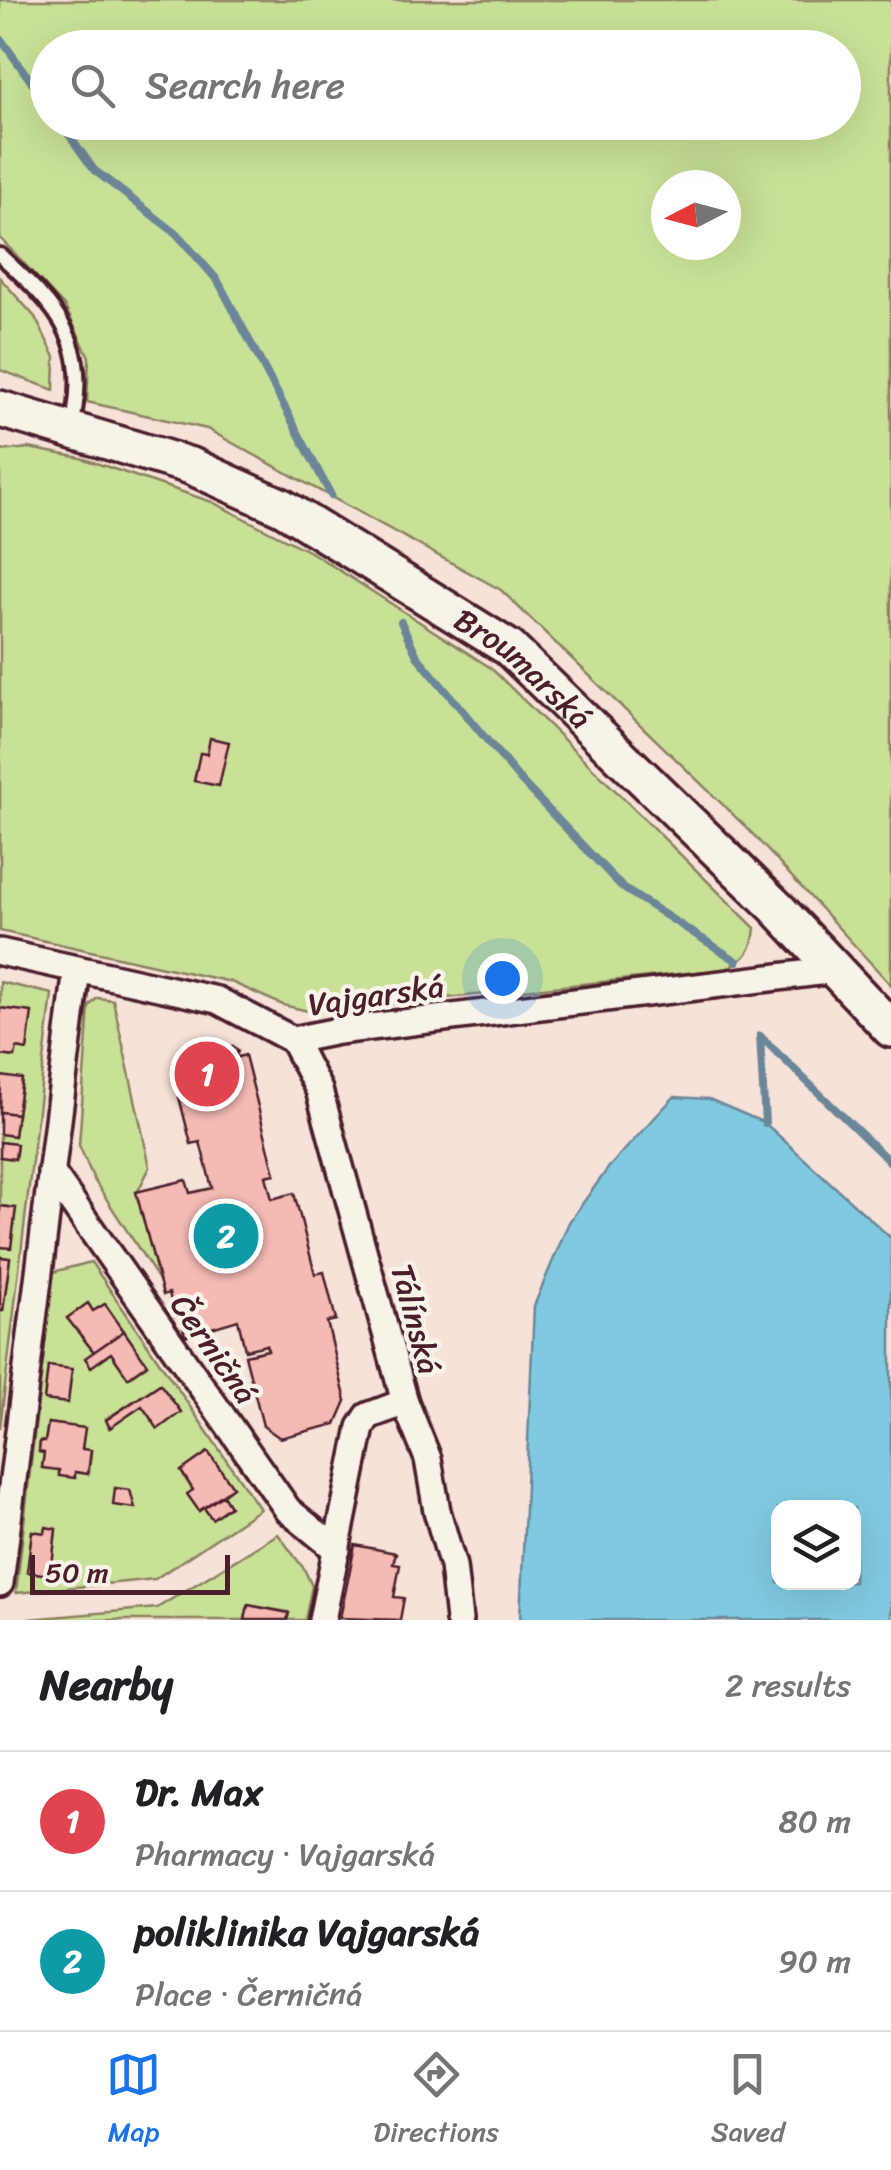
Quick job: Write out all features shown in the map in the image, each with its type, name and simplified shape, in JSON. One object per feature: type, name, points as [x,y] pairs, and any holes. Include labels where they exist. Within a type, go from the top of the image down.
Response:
[{"type":"street","name":"Broumarská","points":[[0,409],[191,466],[282,507],[510,648],[777,908],[891,1029]]},
{"type":"street","name":"Broumarská","points":[[0,427],[72,429]]},
{"type":"street","name":"Vajgarská","points":[[0,952],[218,1000],[292,1040],[338,1031],[835,970]]},
{"type":"street","points":[[0,1583],[77,969]]},
{"type":"street","name":"Tálínská","points":[[292,1040],[319,1090],[404,1402],[428,1460],[436,1511],[453,1566],[460,1620]]},
{"type":"street","name":"Černičná","points":[[52,1172],[288,1510],[337,1550]]},
{"type":"street","points":[[322,1620],[361,1428],[368,1416],[404,1402]]},
{"type":"lane","points":[[0,255],[42,294],[61,320],[78,362],[79,398],[72,429]]},
{"type":"green space","points":[[0,0],[891,0],[891,985],[748,829],[501,590],[207,429],[87,402],[89,357],[65,307],[0,238]]},
{"type":"green space","points":[[0,278],[35,317],[55,357],[54,390],[0,370]]},
{"type":"green space","points":[[29,448],[81,458],[212,502],[314,554],[491,668],[755,928],[747,953],[726,969],[312,1012],[283,1005],[231,982],[0,931],[0,451]]},
{"type":"green space","points":[[0,982],[52,994],[0,1428],[0,1311],[10,1258],[0,1257],[0,1247],[16,1208],[0,1206],[0,1157],[15,1159],[17,1145],[0,1142],[0,1134],[14,1135],[22,1080],[1,1076],[0,1082],[0,1055],[17,1048],[27,1049],[31,1012],[0,1008]]},
{"type":"green space","points":[[97,998],[113,1000],[150,1167],[137,1193],[159,1280],[94,1180],[79,1145],[89,1007]]},
{"type":"green space","points":[[91,1262],[260,1509],[155,1579],[16,1593],[53,1272]],"holes":[[[87,1304],[93,1311],[105,1304],[147,1365],[128,1378],[111,1353],[94,1352],[67,1318]],[[160,1384],[181,1412],[142,1406],[109,1428],[106,1419]],[[48,1423],[84,1428],[82,1449],[91,1451],[89,1473],[42,1468],[44,1453],[39,1452],[40,1442],[45,1442]],[[208,1452],[233,1487],[223,1495],[230,1506],[212,1518],[204,1508],[199,1511],[193,1490],[181,1471]],[[56,1529],[51,1574],[28,1572],[32,1532]]]},
{"type":"green space","points":[[278,1534],[312,1586],[305,1620],[287,1620],[288,1612],[248,1605],[245,1620],[17,1620],[157,1608]]},
{"type":"water","points":[[674,1097],[709,1099],[765,1123],[891,1238],[891,1620],[520,1620],[534,1306],[569,1222],[609,1167]]},
{"type":"building","points":[[210,738],[229,742],[219,786],[194,781],[200,753],[207,754]]},
{"type":"building","points":[[0,1008],[32,1012],[27,1050],[17,1048],[15,1057],[0,1055]]},
{"type":"building","points":[[233,1046],[238,1051],[235,1058],[245,1055],[275,1174],[266,1176],[272,1199],[294,1193],[315,1274],[324,1272],[336,1320],[327,1322],[346,1401],[336,1424],[280,1438],[263,1426],[245,1355],[268,1350],[266,1345],[245,1350],[238,1320],[185,1336],[169,1293],[163,1295],[136,1192],[186,1180],[190,1193],[212,1188],[200,1142],[191,1144],[179,1097],[188,1095],[182,1070],[207,1063],[202,1061],[203,1053]]},
{"type":"building","points":[[1,1076],[22,1079],[17,1114],[0,1112]]},
{"type":"building","points":[[0,1112],[17,1114],[14,1136],[0,1134]]},
{"type":"building","points":[[0,1142],[17,1144],[15,1159],[0,1157]]},
{"type":"building","points":[[0,1206],[16,1208],[11,1248],[0,1247]]},
{"type":"building","points":[[0,1257],[10,1258],[3,1311],[0,1311]]},
{"type":"building","points":[[88,1303],[93,1311],[105,1304],[124,1331],[94,1352],[67,1318]]},
{"type":"building","points":[[124,1331],[147,1364],[128,1378],[111,1353],[91,1367],[85,1358]]},
{"type":"building","points":[[48,1366],[72,1369],[68,1403],[44,1400]]},
{"type":"building","points":[[160,1384],[181,1412],[158,1429],[142,1406],[110,1428],[106,1420]]},
{"type":"building","points":[[48,1423],[85,1428],[82,1449],[91,1450],[88,1474],[75,1472],[75,1478],[59,1476],[59,1470],[42,1468],[44,1453],[39,1452],[40,1441],[45,1442]]},
{"type":"building","points":[[208,1452],[233,1487],[199,1511],[187,1494],[193,1490],[181,1471]]},
{"type":"building","points":[[115,1488],[130,1490],[135,1508],[113,1505]]},
{"type":"building","points":[[223,1495],[230,1506],[212,1519],[204,1508]]},
{"type":"building","points":[[46,1527],[56,1529],[51,1575],[27,1572],[32,1531],[45,1533]]},
{"type":"building","points":[[355,1545],[396,1553],[393,1564],[400,1565],[394,1597],[404,1598],[400,1620],[340,1618]]},
{"type":"building","points":[[248,1605],[289,1613],[287,1620],[245,1620]]},
{"type":"waterway","points":[[0,38],[30,80]]},
{"type":"waterway","points":[[73,140],[94,170],[177,234],[218,281],[331,495]]},
{"type":"waterway","points":[[401,622],[417,656],[521,781],[623,888],[737,961]]},
{"type":"waterway","points":[[760,1036],[891,1163]]},
{"type":"waterway","points":[[760,1036],[765,1123]]},
{"type":"place","name":"Dr. Max","points":[[207,1074]]},
{"type":"place","name":"poliklinika Vajgarská","points":[[226,1236]]}]
